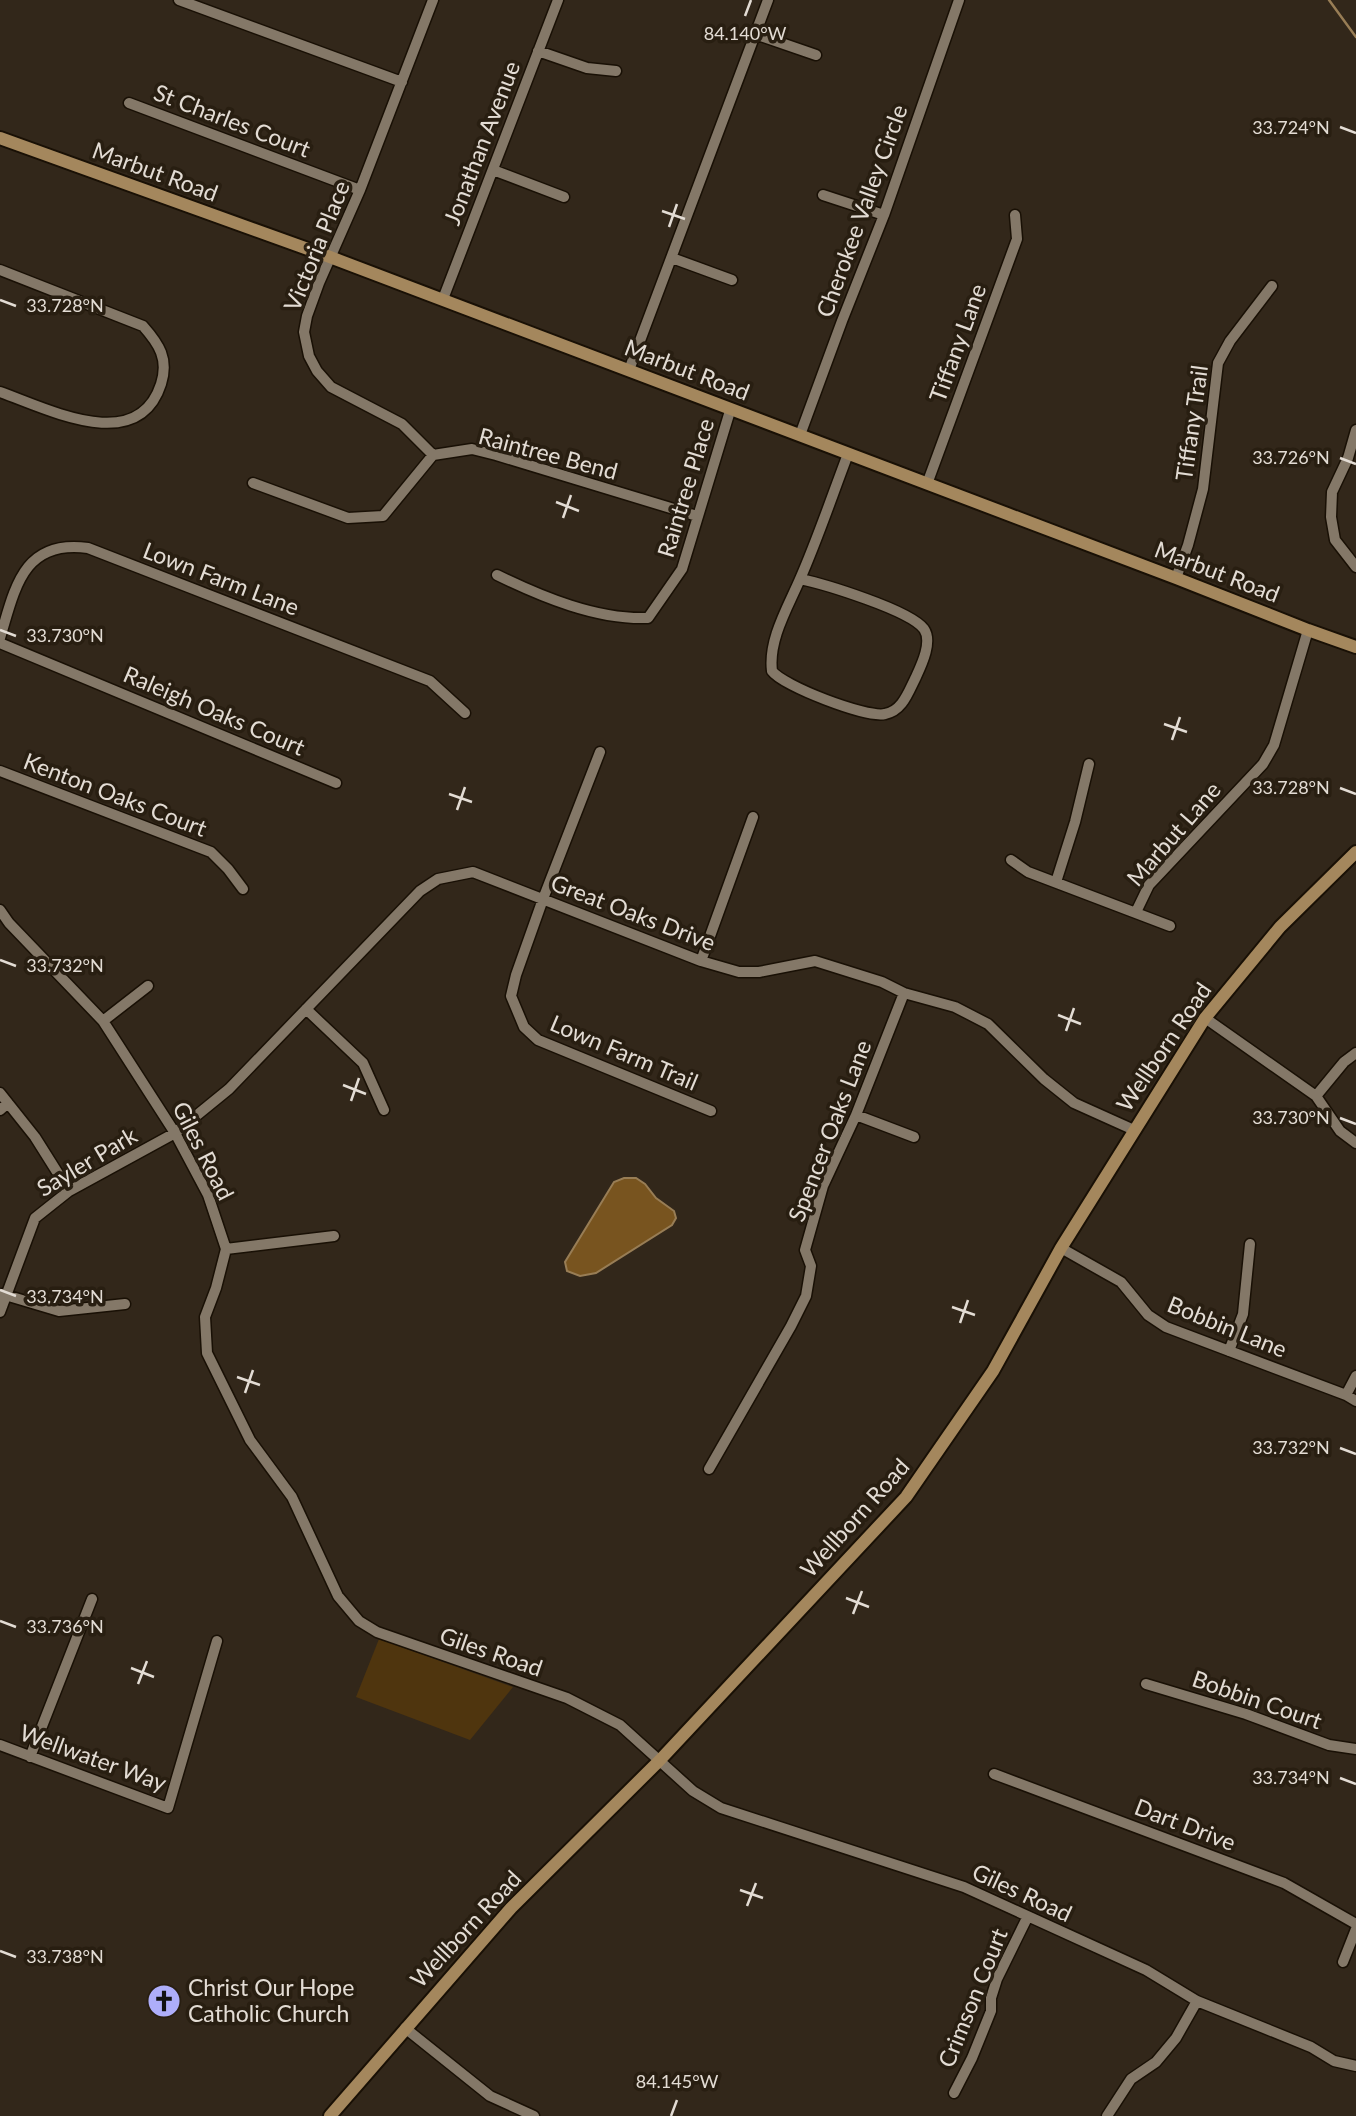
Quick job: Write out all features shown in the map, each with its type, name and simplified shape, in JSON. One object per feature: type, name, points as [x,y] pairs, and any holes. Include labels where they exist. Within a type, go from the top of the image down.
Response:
[{"type":"street","points":[[179,0],[402,82]]},
{"type":"street","name":"Victoria Place","points":[[433,0],[360,190],[307,316],[304,332],[309,356],[317,371],[331,387],[402,424],[433,455]]},
{"type":"street","name":"Jonathan Avenue","points":[[443,299],[558,0]]},
{"type":"street","points":[[629,370],[768,0]]},
{"type":"street","name":"Cherokee Valley Circle","points":[[800,435],[884,215],[960,0]]},
{"type":"street","points":[[755,34],[816,55]]},
{"type":"street","points":[[538,51],[587,68],[616,71]]},
{"type":"street","name":"St Charles Court","points":[[129,103],[360,190]]},
{"type":"street","name":"Marbut Road","points":[[0,138],[443,299],[730,411],[800,435],[1356,647]]},
{"type":"street","points":[[493,170],[564,197]]},
{"type":"street","points":[[823,195],[884,215]]},
{"type":"street","name":"Tiffany Lane","points":[[927,484],[1017,239],[1015,215]]},
{"type":"street","points":[[672,258],[732,279]]},
{"type":"street","points":[[0,270],[143,326],[163,353],[165,368],[154,403],[139,417],[127,422],[98,424],[0,392]]},
{"type":"street","name":"Tiffany Trail","points":[[1176,578],[1203,489],[1218,363],[1230,341],[1272,286]]},
{"type":"street","name":"Raintree Place","points":[[497,575],[522,587],[596,612],[626,618],[648,618],[682,569],[730,411]]},
{"type":"street","points":[[1356,430],[1352,460],[1332,492],[1331,517],[1335,540],[1356,567]]},
{"type":"street","name":"Raintree Bend","points":[[433,455],[472,449],[696,516]]},
{"type":"street","points":[[800,579],[829,585],[907,616],[925,629],[928,640],[920,669],[905,700],[895,710],[870,715],[789,684],[776,677],[772,671],[773,650],[786,610],[848,454]]},
{"type":"street","points":[[253,483],[348,518],[383,516],[433,455]]},
{"type":"street","name":"Lown Farm Lane","points":[[0,640],[18,581],[30,564],[47,552],[60,548],[88,548],[430,681],[465,713]]},
{"type":"street","name":"Marbut Lane","points":[[1136,912],[1149,886],[1263,764],[1274,745],[1308,630]]},
{"type":"street","name":"Raleigh Oaks Court","points":[[0,640],[336,783]]},
{"type":"street","name":"Lown Farm Trail","points":[[600,752],[543,899],[511,996],[524,1027],[538,1040],[711,1111]]},
{"type":"street","points":[[1056,882],[1075,822],[1089,764]]},
{"type":"street","name":"Kenton Oaks Court","points":[[0,771],[211,852],[243,889]]},
{"type":"street","points":[[701,961],[753,817]]},
{"type":"street","name":"Wellborn Road","points":[[330,2116],[511,1908],[660,1760],[906,1497],[993,1371],[1061,1248],[1205,1018],[1280,927],[1356,852]]},
{"type":"street","points":[[1011,860],[1028,872],[1170,926]]},
{"type":"street","name":"Great Oaks Drive","points":[[176,1133],[229,1088],[420,891],[438,880],[473,872],[701,961],[739,972],[759,972],[815,961],[860,974],[904,993],[955,1007],[988,1024],[1044,1079],[1074,1103],[1134,1130]]},
{"type":"street","name":"Giles Road","points":[[0,910],[9,923],[103,1021],[176,1133],[208,1195],[226,1249],[205,1317],[207,1353],[250,1440],[292,1497],[338,1596],[368,1627],[400,1642],[567,1698],[589,1708],[620,1725],[693,1791],[721,1808],[964,1887],[1146,1970],[1197,2001],[1311,2047],[1334,2061],[1356,2066]]},
{"type":"street","points":[[103,1021],[148,985]]},
{"type":"street","name":"Spencer Oaks Lane","points":[[709,1469],[792,1326],[806,1296],[811,1266],[805,1250],[823,1186],[856,1115],[904,993]]},
{"type":"street","points":[[306,1009],[363,1063],[384,1110]]},
{"type":"street","points":[[1205,1018],[1315,1096],[1340,1131],[1356,1143]]},
{"type":"street","points":[[1315,1096],[1344,1062],[1356,1053]]},
{"type":"street","points":[[0,1093],[4,1107],[34,1136],[69,1191]]},
{"type":"street","points":[[856,1115],[914,1137]]},
{"type":"street","name":"Sayler Park","points":[[0,1312],[3,1295],[35,1218],[69,1191],[176,1133]]},
{"type":"street","points":[[226,1249],[334,1236]]},
{"type":"street","points":[[1229,1351],[1243,1314],[1250,1244]]},
{"type":"street","name":"Bobbin Lane","points":[[1061,1248],[1121,1282],[1148,1315],[1166,1327],[1356,1401]]},
{"type":"street","points":[[3,1295],[59,1311],[125,1304]]},
{"type":"street","points":[[1346,1395],[1356,1377]]},
{"type":"street","points":[[30,1756],[92,1599]]},
{"type":"street","name":"Wellwater Way","points":[[0,1745],[65,1772],[168,1808],[217,1641]]},
{"type":"street","name":"Bobbin Court","points":[[1146,1684],[1247,1714],[1329,1745],[1356,1749]]},
{"type":"street","name":"Dart Drive","points":[[994,1774],[1284,1883],[1356,1926]]},
{"type":"street","name":"Crimson Court","points":[[954,2092],[986,2023],[997,1979],[1027,1918]]},
{"type":"street","points":[[1343,1962],[1356,1926]]},
{"type":"street","points":[[1107,2116],[1131,2079],[1156,2062],[1176,2039],[1197,2001]]},
{"type":"street","points":[[405,2028],[491,2096],[534,2116]]},
{"type":"shaded area","points":[[624,1178],[636,1178],[674,1211],[676,1218],[672,1225],[596,1273],[580,1276],[567,1271],[565,1262],[614,1182]]},
{"type":"shaded area","points":[[379,1639],[513,1687],[470,1740],[356,1697]]},
{"type":"waterway","points":[[1329,0],[1356,37]]},
{"type":"place","name":"Christ Our Hope Catholic Church","points":[[164,2001]]}]
